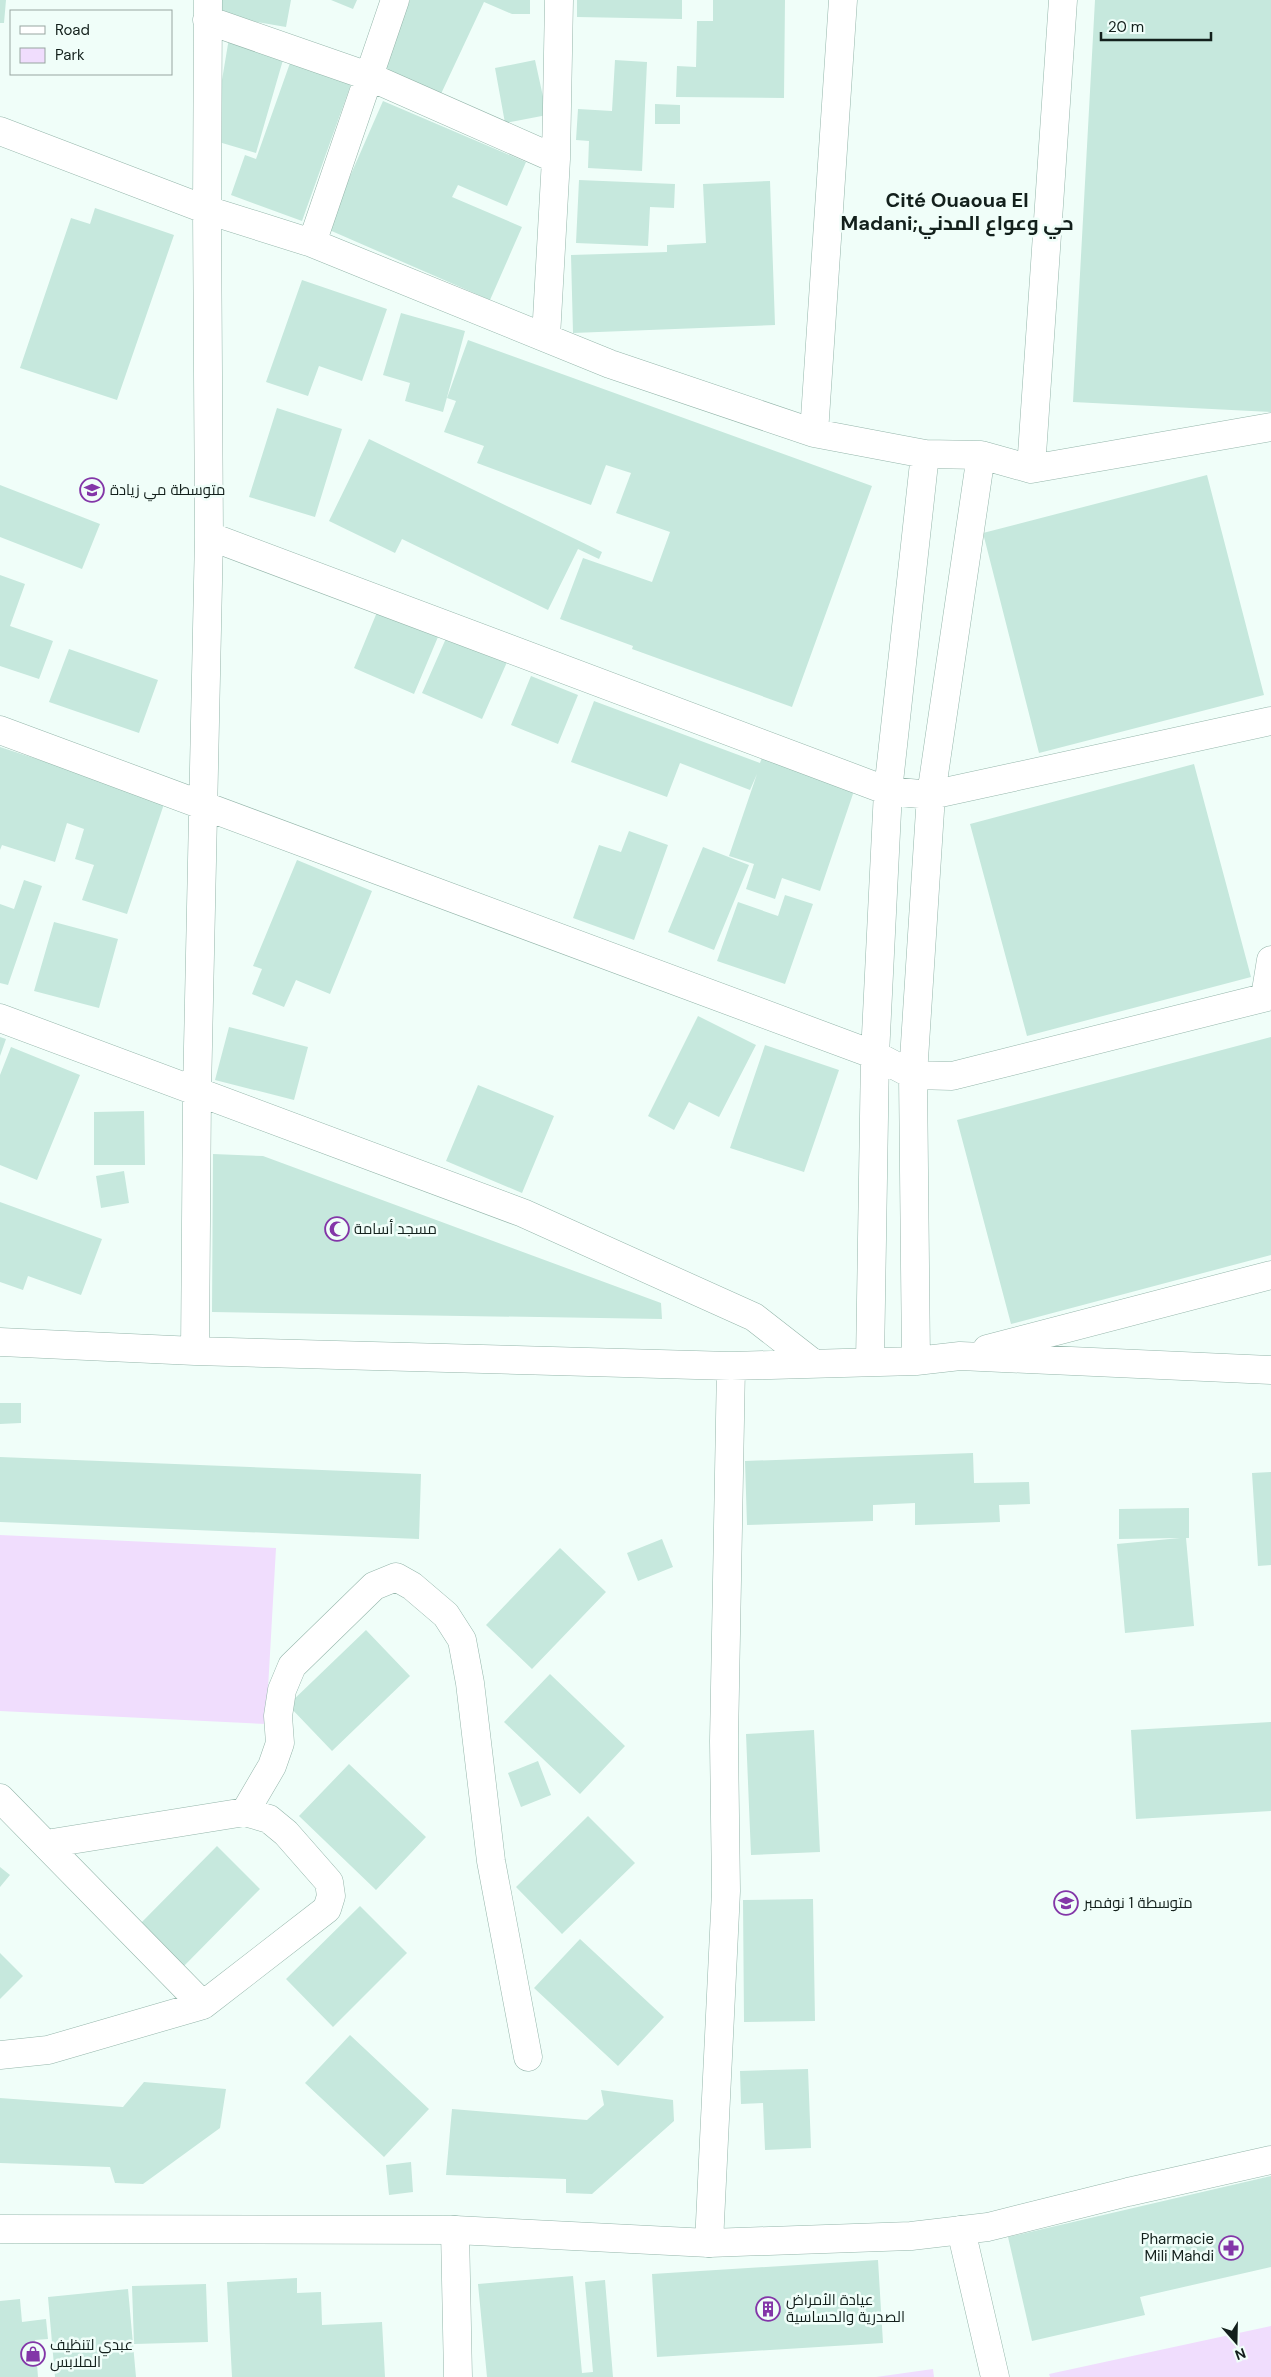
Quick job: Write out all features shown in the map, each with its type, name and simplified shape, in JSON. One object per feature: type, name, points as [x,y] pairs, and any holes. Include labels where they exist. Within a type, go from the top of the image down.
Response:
[{"type":"street","points":[[312,243],[395,0]]},
{"type":"street","points":[[546,337],[556,159],[559,0]]},
{"type":"street","points":[[814,433],[843,0]]},
{"type":"street","points":[[1031,469],[1063,0]]},
{"type":"street","points":[[195,1351],[197,1093],[209,536],[207,10],[368,76],[556,159]]},
{"type":"street","points":[[0,131],[207,210],[312,243],[610,364],[814,433],[925,454],[981,455],[1031,469],[1271,427]]},
{"type":"street","points":[[870,1362],[876,1055],[888,791],[925,454]]},
{"type":"street","points":[[916,1361],[914,1075],[931,795],[981,455]]},
{"type":"street","points":[[209,536],[888,791],[931,795],[1271,721]]},
{"type":"street","points":[[0,730],[204,804],[876,1055],[914,1075],[952,1076],[1268,996],[1271,960]]},
{"type":"street","points":[[0,1018],[523,1213],[754,1317],[813,1363]]},
{"type":"street","points":[[0,1342],[195,1351],[731,1366],[916,1361],[960,1356],[1271,1275]]},
{"type":"street","points":[[960,1356],[1271,1370]]},
{"type":"street","points":[[709,2243],[726,1891],[724,1741],[731,1366]]},
{"type":"street","points":[[245,1812],[272,1766],[280,1743],[278,1716],[280,1699],[292,1666],[374,1586],[396,1576],[412,1586],[446,1615],[462,1640],[470,1683],[491,1861],[528,2057]]},
{"type":"street","points":[[0,1798],[203,2005]]},
{"type":"street","points":[[0,2055],[48,2050],[203,2005],[328,1909],[331,1896],[329,1882],[286,1833],[269,1819],[245,1812],[46,1844]]},
{"type":"street","points":[[0,2229],[455,2230],[709,2243],[911,2236],[988,2227],[1128,2192],[1271,2160]]},
{"type":"street","points":[[455,2230],[458,2377]]},
{"type":"street","points":[[961,2230],[995,2377]]},
{"type":"green space","points":[[0,1535],[276,1548],[266,1724],[0,1711]]},
{"type":"green space","points":[[1271,2326],[1271,2377],[1050,2377],[1049,2374]]},
{"type":"green space","points":[[933,2369],[934,2377],[876,2377]]},
{"type":"building","points":[[0,0],[6,0],[4,23],[0,23]]},
{"type":"building","points":[[218,0],[291,0],[286,27],[215,15]]},
{"type":"building","points":[[331,0],[357,0],[353,9]]},
{"type":"building","points":[[410,0],[530,0],[530,14],[512,14],[484,2],[440,96],[379,68]]},
{"type":"building","points":[[577,0],[682,0],[682,19],[577,17]]},
{"type":"building","points":[[713,0],[785,0],[784,98],[676,97],[677,66],[696,67],[697,21],[713,21]]},
{"type":"building","points":[[1095,0],[1271,0],[1271,412],[1073,402]]},
{"type":"building","points":[[229,38],[285,53],[256,153],[212,140]]},
{"type":"building","points":[[535,60],[547,115],[505,123],[495,68]]},
{"type":"building","points":[[615,60],[647,62],[642,171],[588,168],[589,141],[576,140],[578,109],[612,111]]},
{"type":"building","points":[[290,63],[351,84],[302,221],[231,195],[245,155],[256,159]]},
{"type":"building","points":[[383,101],[526,162],[507,206],[458,185],[452,197],[522,227],[490,300],[327,229]]},
{"type":"building","points":[[655,104],[680,105],[680,124],[655,124]]},
{"type":"building","points":[[579,180],[675,184],[674,208],[650,207],[648,246],[576,243]]},
{"type":"building","points":[[770,181],[775,325],[573,333],[571,255],[667,252],[667,245],[706,243],[703,184]]},
{"type":"building","points":[[95,208],[174,235],[117,400],[20,368],[71,218],[90,224]]},
{"type":"building","points":[[302,280],[387,309],[362,381],[319,366],[308,396],[266,382]]},
{"type":"building","points":[[401,313],[465,331],[443,412],[405,401],[410,383],[383,375]]},
{"type":"building","points":[[468,340],[872,486],[792,707],[632,649],[633,646],[560,619],[583,558],[652,582],[670,532],[616,513],[631,473],[606,465],[591,505],[477,463],[484,446],[444,432],[456,401],[447,398]]},
{"type":"building","points":[[277,408],[342,429],[315,517],[249,497]]},
{"type":"building","points":[[369,439],[602,552],[599,559],[578,549],[548,610],[402,539],[395,553],[329,521]]},
{"type":"building","points":[[1207,475],[1264,695],[1039,753],[983,533]]},
{"type":"building","points":[[0,485],[100,524],[82,569],[0,537]]},
{"type":"building","points":[[0,575],[25,584],[10,626],[53,641],[39,679],[0,666]]},
{"type":"building","points":[[382,600],[443,625],[414,694],[354,668]]},
{"type":"building","points":[[451,627],[511,653],[482,719],[422,693]]},
{"type":"building","points":[[69,649],[158,680],[139,733],[49,702]]},
{"type":"building","points":[[531,676],[578,695],[558,744],[511,725]]},
{"type":"building","points":[[594,701],[760,763],[763,754],[856,785],[820,891],[782,878],[775,899],[746,889],[754,864],[729,856],[757,774],[750,790],[680,763],[667,797],[571,762]]},
{"type":"building","points":[[0,747],[165,801],[127,914],[82,900],[94,865],[75,859],[84,829],[67,823],[55,862],[2,845],[0,850]]},
{"type":"building","points":[[1194,764],[1251,977],[1027,1036],[970,824]]},
{"type":"building","points":[[629,831],[668,845],[634,940],[573,918],[599,845],[621,852]]},
{"type":"building","points":[[703,847],[749,865],[714,950],[668,932]]},
{"type":"building","points":[[297,860],[372,891],[330,994],[296,980],[284,1007],[252,994],[262,969],[253,966]]},
{"type":"building","points":[[24,880],[42,886],[8,985],[0,983],[0,904],[14,909]]},
{"type":"building","points":[[785,895],[813,904],[785,984],[717,961],[738,902],[778,916]]},
{"type":"building","points":[[54,922],[118,939],[99,1008],[34,991]]},
{"type":"building","points":[[698,1016],[756,1045],[719,1117],[689,1102],[674,1130],[648,1116]]},
{"type":"building","points":[[229,1027],[308,1047],[294,1100],[215,1080]]},
{"type":"building","points":[[0,1037],[6,1039],[0,1056]]},
{"type":"building","points":[[1271,1037],[1271,1255],[1011,1324],[957,1120]]},
{"type":"building","points":[[765,1045],[839,1070],[804,1172],[730,1148]]},
{"type":"building","points":[[11,1047],[80,1075],[37,1180],[0,1165],[0,1075]]},
{"type":"building","points":[[478,1085],[554,1116],[522,1193],[446,1161]]},
{"type":"building","points":[[144,1111],[145,1165],[94,1165],[94,1112]]},
{"type":"building","name":"مسجد أسامة","points":[[213,1154],[263,1156],[661,1303],[662,1319],[212,1312]]},
{"type":"building","points":[[124,1171],[129,1203],[101,1208],[96,1176]]},
{"type":"building","points":[[0,1202],[102,1239],[81,1295],[28,1276],[23,1290],[0,1282]]},
{"type":"building","points":[[0,1403],[21,1403],[21,1423],[0,1424]]},
{"type":"building","points":[[973,1453],[974,1483],[1029,1482],[1030,1504],[999,1505],[1000,1522],[915,1525],[915,1503],[873,1505],[873,1521],[747,1525],[745,1461]]},
{"type":"building","points":[[0,1457],[421,1474],[419,1539],[0,1522]]},
{"type":"building","points":[[1271,1472],[1271,1565],[1258,1566],[1252,1473]]},
{"type":"building","points":[[1189,1508],[1189,1538],[1186,1538],[1194,1626],[1125,1633],[1117,1544],[1180,1538],[1119,1539],[1119,1509]]},
{"type":"building","points":[[662,1539],[673,1567],[638,1581],[627,1553]]},
{"type":"building","points":[[560,1548],[606,1592],[532,1669],[486,1625]]},
{"type":"building","points":[[366,1630],[410,1676],[332,1751],[288,1705]]},
{"type":"building","points":[[550,1674],[625,1746],[580,1794],[504,1722]]},
{"type":"building","points":[[1271,1722],[1271,1811],[1136,1819],[1131,1730]]},
{"type":"building","points":[[814,1730],[820,1852],[751,1855],[746,1734]]},
{"type":"building","points":[[538,1761],[551,1795],[521,1807],[508,1773]]},
{"type":"building","points":[[349,1764],[426,1837],[376,1890],[299,1816]]},
{"type":"building","points":[[588,1816],[635,1863],[562,1934],[516,1887]]},
{"type":"building","points":[[217,1846],[260,1889],[182,1968],[139,1925]]},
{"type":"building","points":[[0,1867],[10,1875],[0,1887]]},
{"type":"building","points":[[813,1899],[815,2021],[744,2022],[743,1900]]},
{"type":"building","points":[[360,1906],[407,1953],[333,2027],[286,1979]]},
{"type":"building","points":[[580,1939],[664,2017],[618,2066],[534,1988]]},
{"type":"building","points":[[0,1953],[23,1976],[0,1999]]},
{"type":"building","points":[[350,2035],[429,2109],[384,2157],[305,2083]]},
{"type":"building","points":[[808,2069],[811,2148],[765,2150],[763,2103],[741,2104],[740,2071]]},
{"type":"building","points":[[144,2082],[226,2089],[220,2128],[143,2184],[115,2183],[110,2167],[0,2163],[0,2098],[123,2107]]},
{"type":"building","points":[[601,2090],[673,2100],[674,2121],[592,2194],[566,2193],[566,2179],[446,2175],[452,2109],[587,2120],[604,2105]]},
{"type":"building","points":[[411,2162],[413,2192],[389,2195],[386,2165]]},
{"type":"building","points":[[1271,2176],[1271,2267],[1140,2297],[1145,2315],[1032,2341],[1008,2237]]},
{"type":"building","name":"عيادة الأمراض الصدرية والحساسية","points":[[878,2260],[883,2343],[657,2357],[652,2274]]},
{"type":"building","points":[[573,2276],[582,2373],[593,2372],[585,2282],[605,2280],[613,2377],[487,2377],[478,2284]]},
{"type":"building","points":[[297,2278],[297,2293],[321,2292],[322,2325],[382,2322],[385,2377],[232,2377],[227,2282]]},
{"type":"building","points":[[206,2284],[208,2342],[134,2344],[132,2286]]},
{"type":"building","points":[[128,2289],[136,2377],[55,2377],[48,2297]]},
{"type":"building","points":[[20,2299],[22,2322],[46,2319],[48,2339],[35,2340],[38,2377],[0,2377],[0,2301]]},
{"type":"place","name":"متوسطة مي زيادة","points":[[92,490]]},
{"type":"place","name":"مسجد أسامة","points":[[337,1229]]},
{"type":"place","name":"متوسطة 1 نوفمبر","points":[[1066,1903]]},
{"type":"place","name":"Pharmacie Mili Mahdi","points":[[1231,2248]]},
{"type":"place","name":"عيادة الأمراض الصدرية والحساسية","points":[[768,2309]]},
{"type":"place","name":"عبدي لتنظيف الملابس","points":[[33,2354]]},
{"type":"district","name":"Cité Ouaoua El Madani;حي وعواع المدني","points":[[957,212]]}]
